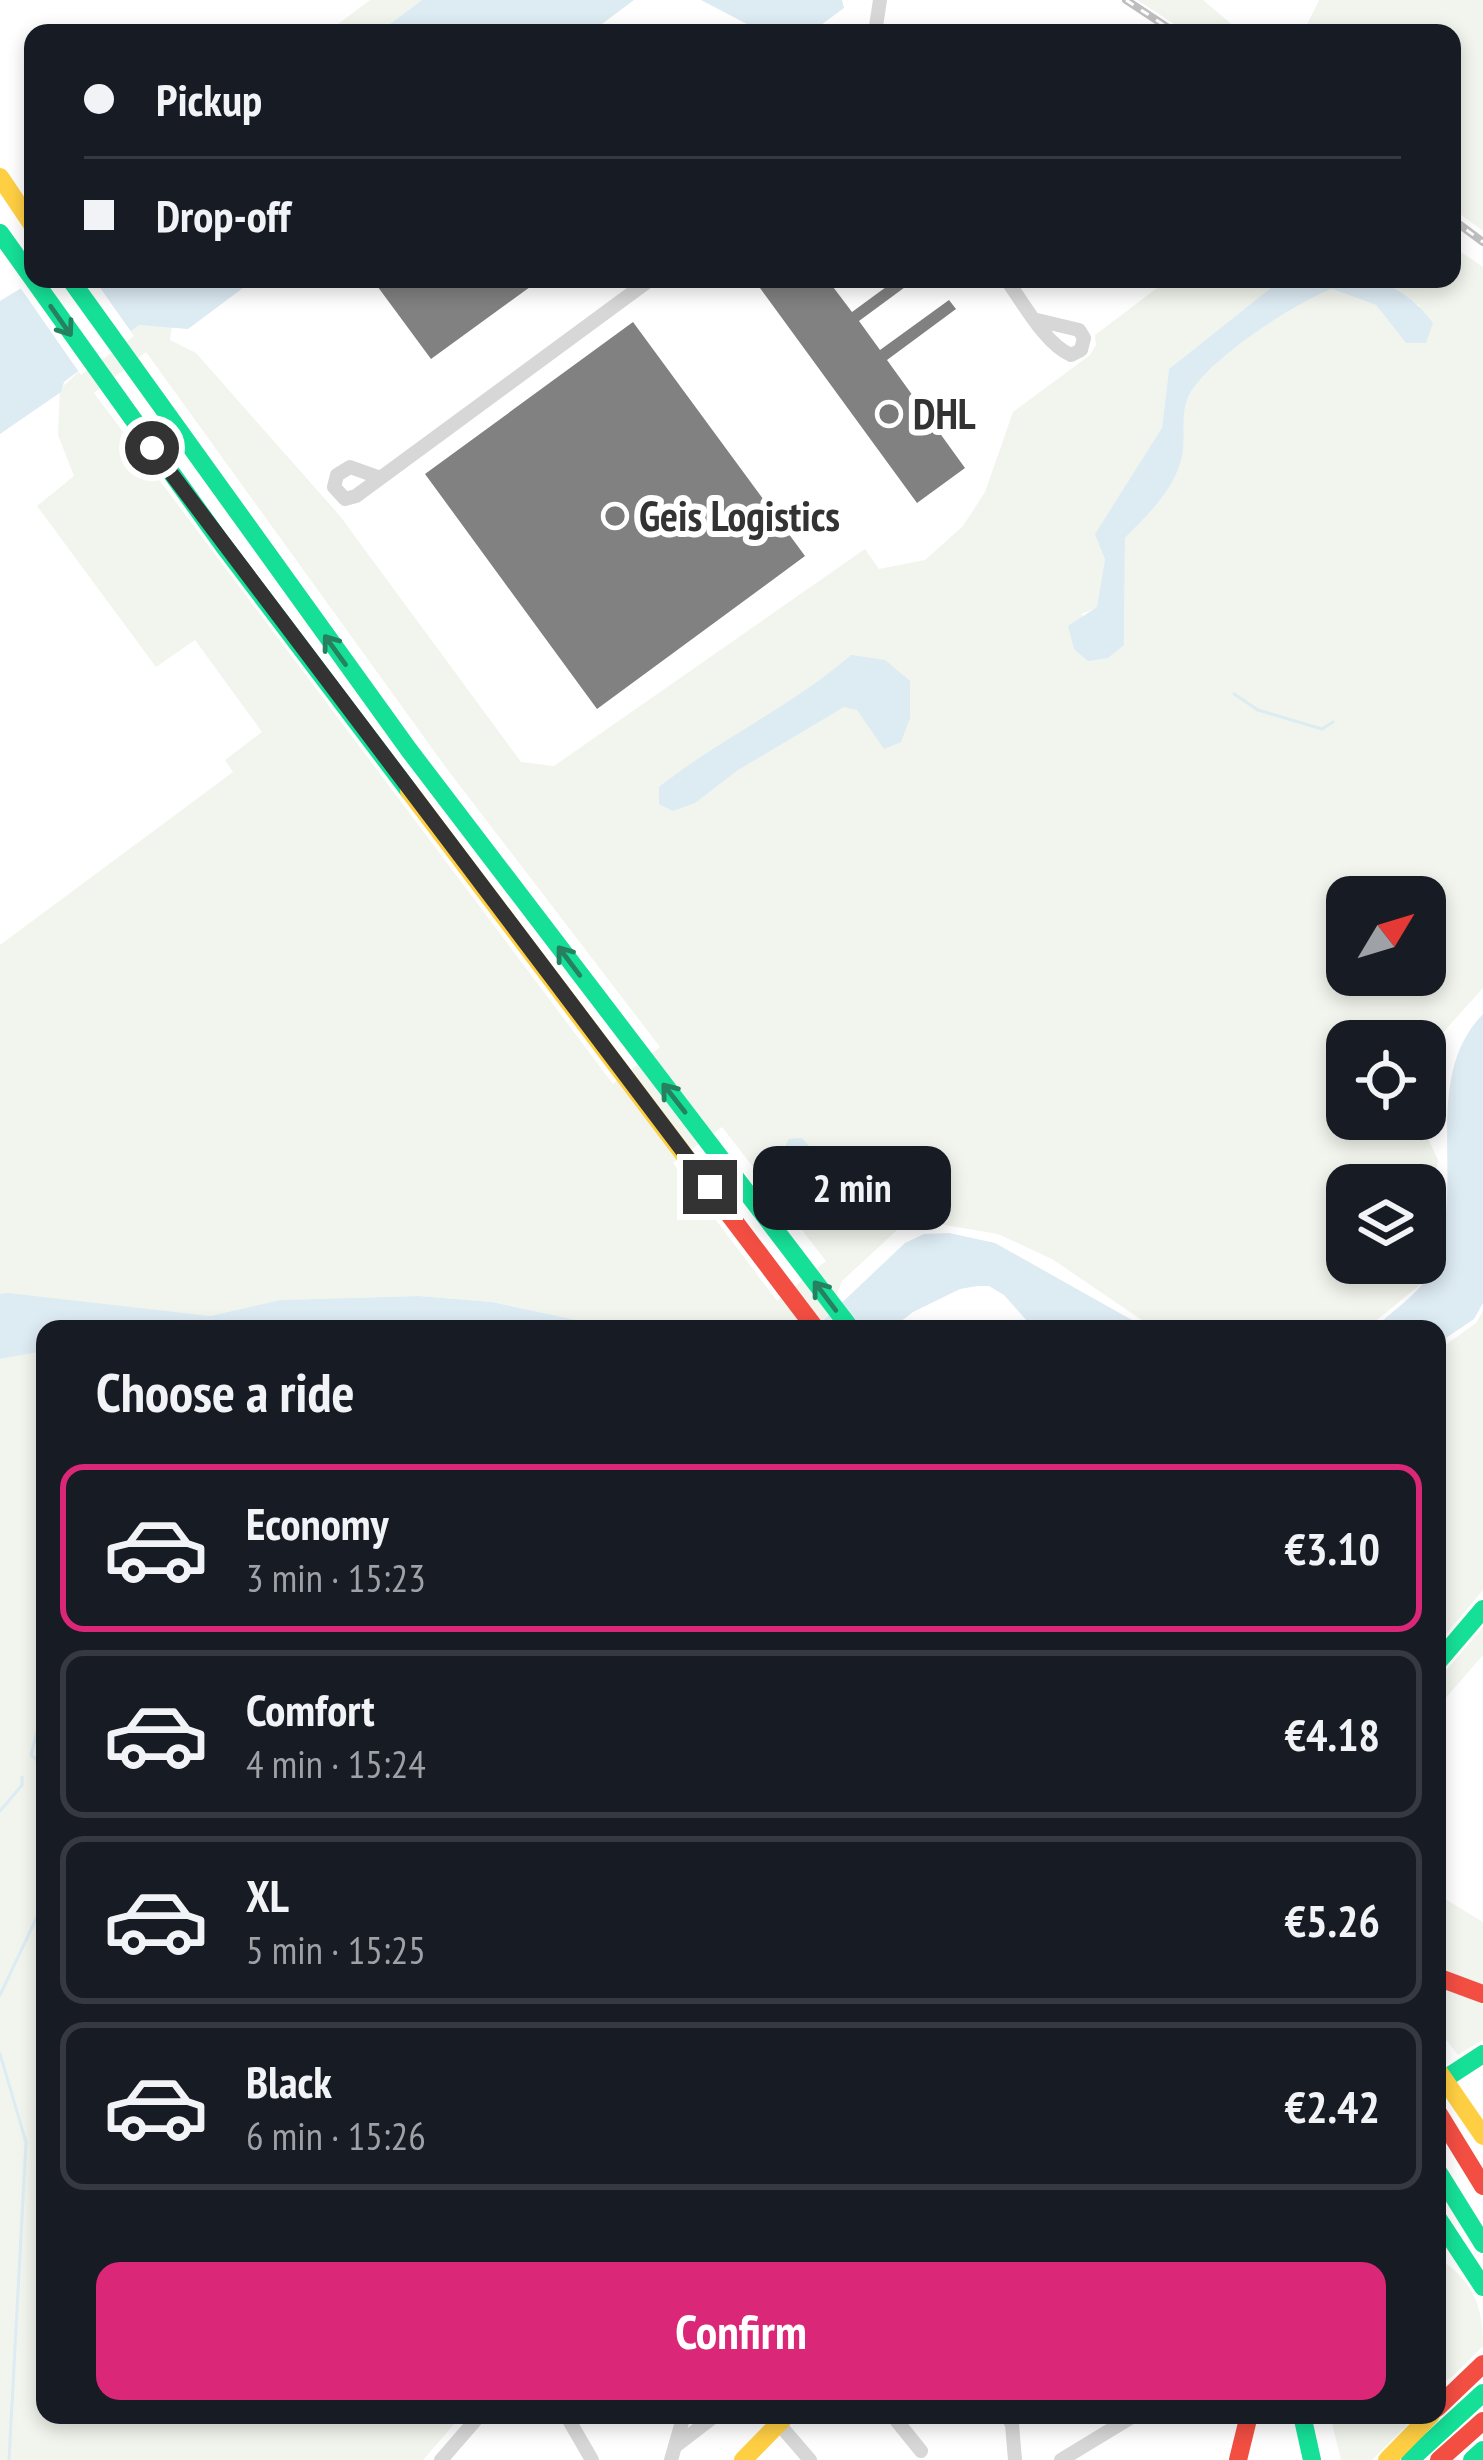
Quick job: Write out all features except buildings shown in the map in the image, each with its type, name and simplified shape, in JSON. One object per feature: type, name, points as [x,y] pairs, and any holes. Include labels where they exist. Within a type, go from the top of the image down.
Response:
[{"type":"main road","points":[[0,177],[24,213]]},
{"type":"main road","points":[[0,233],[24,268]]},
{"type":"main road","points":[[38,288],[104,385],[808,1320]]},
{"type":"main road","points":[[76,288],[395,732],[844,1320]]},
{"type":"main road","points":[[1446,1652],[1483,1609]]},
{"type":"main road","points":[[1446,1980],[1483,1994]]},
{"type":"main road","points":[[1446,2078],[1483,2054]]},
{"type":"main road","points":[[1446,2081],[1483,2136]]},
{"type":"main road","points":[[1446,2126],[1483,2186]]},
{"type":"main road","points":[[1446,2184],[1483,2244]]},
{"type":"main road","points":[[1446,2231],[1483,2287]]},
{"type":"main road","points":[[1446,2399],[1483,2363]]},
{"type":"main road","points":[[1410,2460],[1483,2393]]},
{"type":"main road","points":[[1439,2460],[1483,2420]]},
{"type":"main road","points":[[743,2460],[778,2424]]},
{"type":"main road","points":[[1238,2460],[1247,2424]]},
{"type":"main road","points":[[1304,2424],[1312,2460]]},
{"type":"main road","points":[[1387,2460],[1421,2424]]},
{"type":"main road","points":[[1474,2460],[1483,2451]]},
{"type":"street","points":[[378,477],[639,288]]},
{"type":"street","points":[[1013,288],[1037,320]]},
{"type":"street","points":[[441,2460],[472,2424]]},
{"type":"street","points":[[571,2424],[592,2460]]},
{"type":"street","points":[[674,2452],[708,2424]]},
{"type":"street","points":[[786,2424],[810,2460]]},
{"type":"street","points":[[899,2424],[921,2451]]},
{"type":"street","points":[[1012,2424],[1015,2460]]},
{"type":"street","points":[[1060,2460],[1078,2455],[1122,2424]]},
{"type":"shaded area","points":[[370,0],[422,0],[390,24],[338,24]]},
{"type":"shaded area","points":[[422,0],[634,0],[602,24],[390,24]]},
{"type":"shaded area","points":[[701,0],[842,0],[844,8],[822,24],[747,24]]},
{"type":"shaded area","points":[[1137,0],[1203,0],[1231,24],[1174,24]]},
{"type":"shaded area","points":[[1319,0],[1483,0],[1483,231],[1461,215],[1461,24],[1307,24]]},
{"type":"shaded area","points":[[1461,252],[1483,267],[1483,988],[1446,1029],[1446,1020],[1326,1020],[1326,1140],[1429,1140],[1438,1160],[1437,1164],[1326,1164],[1326,1284],[1421,1284],[1377,1320],[1142,1320],[1052,1259],[998,1234],[909,1219],[842,1281],[823,1320],[577,1320],[492,1302],[419,1296],[280,1300],[210,1316],[0,1294],[0,945],[233,772],[225,760],[262,732],[195,640],[156,667],[37,506],[74,476],[58,435],[60,389],[139,325],[172,326],[170,340],[196,353],[340,516],[521,762],[554,766],[865,549],[879,569],[925,560],[963,526],[985,492],[1013,412],[1090,355],[1095,335],[1157,288],[1271,288],[1169,369],[1162,428],[1105,559],[1097,608],[1081,614],[1124,645],[1125,538],[1171,485],[1182,456],[1185,407],[1195,385],[1251,336],[1332,289],[1376,305],[1406,343],[1420,306],[1393,288],[1461,288]],"holes":[[[146,352],[447,769],[660,1047],[613,1084],[94,393]],[[722,1127],[826,1261],[777,1301],[673,1163]]]},
{"type":"shaded area","points":[[24,286],[243,288],[188,329],[139,325],[64,382],[61,392],[0,434],[0,301]]},
{"type":"shaded area","points":[[1271,288],[1392,288],[1433,323],[1426,343],[1406,343],[1376,305],[1332,289],[1274,320],[1210,370],[1187,400],[1176,475],[1125,538],[1124,645],[1108,658],[1088,661],[1074,649],[1068,626],[1097,607],[1105,559],[1095,534],[1162,428],[1169,369]]},
{"type":"shaded area","points":[[851,655],[885,660],[910,681],[910,718],[901,742],[884,749],[857,710],[844,707],[738,770],[695,803],[673,811],[659,804],[659,787]]},
{"type":"shaded area","points":[[1483,1014],[1483,1303],[1474,1319],[1446,1338],[1446,1320],[1384,1320],[1422,1284],[1446,1284],[1452,1074],[1463,1042]]},
{"type":"shaded area","points":[[802,1138],[827,1167],[826,1175],[809,1187],[794,1180],[784,1161],[789,1139]]},
{"type":"shaded area","points":[[949,1233],[995,1243],[1132,1320],[1026,1320],[1004,1295],[989,1286],[977,1286],[960,1289],[903,1320],[824,1320],[905,1243],[924,1234]]},
{"type":"shaded area","points":[[0,1294],[210,1316],[280,1300],[419,1296],[492,1302],[577,1320],[36,1320],[36,1353],[0,1359]]},
{"type":"shaded area","points":[[1483,1311],[1483,1590],[1446,1634],[1446,1345],[1476,1323]]},
{"type":"shaded area","points":[[36,1353],[36,2424],[454,2424],[423,2460],[0,2460],[0,1359]]},
{"type":"shaded area","points":[[1483,1627],[1483,1655],[1446,1698],[1446,1670]]},
{"type":"shaded area","points":[[1446,1899],[1483,1922],[1483,1985],[1446,1971]]},
{"type":"shaded area","points":[[1446,1988],[1483,2002],[1483,2040],[1458,2055],[1446,2040]]},
{"type":"shaded area","points":[[1446,2264],[1474,2295],[1483,2346],[1446,2380]]},
{"type":"shaded area","points":[[1332,2424],[1408,2424],[1372,2460],[1341,2460]]},
{"type":"pier","points":[[24,279],[24,288],[100,288],[134,336],[81,375],[17,283]]},
{"type":"waterway","points":[[1234,694],[1258,710],[1322,729],[1333,722]]},
{"type":"waterway","points":[[36,1736],[31,1755],[36,1759]]},
{"type":"waterway","points":[[0,1811],[22,1785],[22,1777]]},
{"type":"waterway","points":[[0,1995],[36,1919]]},
{"type":"waterway","points":[[0,2054],[26,2142],[9,2460]]},
{"type":"railway","points":[[1126,0],[1162,24]]},
{"type":"railway","points":[[1461,226],[1483,242]]},
{"type":"traffic: fast","points":[[0,233],[24,267]]},
{"type":"traffic: fast","points":[[39,288],[223,545],[409,791]]},
{"type":"traffic: fast","points":[[76,288],[409,750],[844,1320]]},
{"type":"traffic: fast","points":[[1446,1652],[1483,1609]]},
{"type":"traffic: fast","points":[[1446,2078],[1483,2054]]},
{"type":"traffic: fast","points":[[1446,2184],[1483,2244]]},
{"type":"traffic: fast","points":[[1446,2231],[1483,2287]]},
{"type":"traffic: fast","points":[[1410,2460],[1483,2393]]},
{"type":"traffic: fast","points":[[1304,2424],[1312,2460]]},
{"type":"traffic: fast","points":[[1472,2460],[1483,2450]]},
{"type":"traffic: slow","points":[[0,177],[24,213]]},
{"type":"traffic: slow","points":[[409,791],[719,1201]]},
{"type":"traffic: slow","points":[[1446,2082],[1483,2136]]},
{"type":"traffic: slow","points":[[743,2460],[778,2424]]},
{"type":"traffic: slow","points":[[1387,2460],[1422,2424]]},
{"type":"traffic: jam","points":[[719,1201],[809,1320]]},
{"type":"traffic: jam","points":[[1446,1980],[1483,1994]]},
{"type":"traffic: jam","points":[[1446,2126],[1483,2186]]},
{"type":"traffic: jam","points":[[1446,2399],[1483,2364]]},
{"type":"traffic: jam","points":[[1439,2460],[1483,2421]]},
{"type":"traffic: jam","points":[[1238,2460],[1247,2424]]},
{"type":"place","name":"DHL","points":[[889,414]]},
{"type":"place","name":"Geis Logistics","points":[[615,516]]},
{"type":"route","points":[[152,448],[710,1187]]}]
